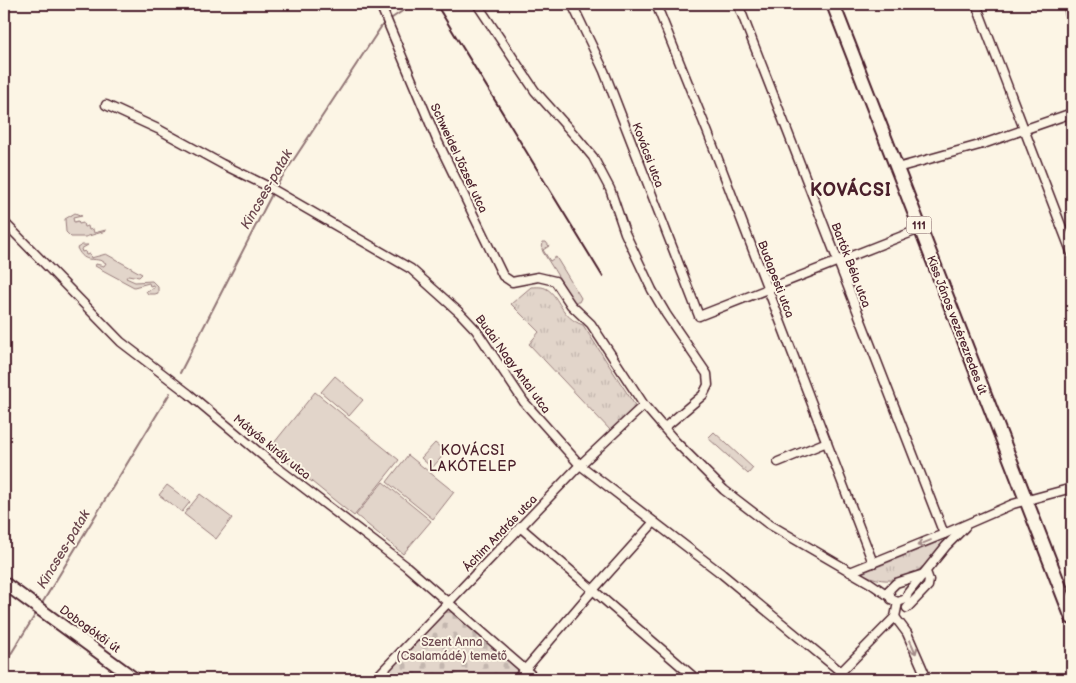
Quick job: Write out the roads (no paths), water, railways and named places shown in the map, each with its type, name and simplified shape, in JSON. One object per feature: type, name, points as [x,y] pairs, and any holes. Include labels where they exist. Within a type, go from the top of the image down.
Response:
[{"type":"main road","name":"Kiss János vezérezredes út","points":[[833,4],[1072,618]]},
{"type":"main road","name":"Dobogókői út","points":[[4,583],[135,679]]},
{"type":"street","name":"Schweidel József utca","points":[[380,4],[436,140],[503,276],[512,282],[538,277],[549,278],[555,281],[571,305],[591,324],[644,405]]},
{"type":"street","points":[[477,4],[535,91],[596,162],[610,188],[627,240],[652,290],[707,374],[708,385],[703,394],[664,428]]},
{"type":"street","name":"Kovácsi utca","points":[[572,4],[604,71],[699,316],[768,289]]},
{"type":"street","name":"Budapesti utca","points":[[656,4],[708,133],[873,562]]},
{"type":"street","name":"Bartók Béla utca","points":[[738,4],[944,534]]},
{"type":"street","points":[[976,4],[1072,254]]},
{"type":"street","points":[[1068,4],[1072,25]]},
{"type":"street","name":"Budai Nagy Antal utca","points":[[106,105],[158,129],[222,164],[268,186],[411,269],[476,330],[524,402],[580,465],[735,585],[841,672]]},
{"type":"street","points":[[897,168],[983,144],[1072,113]]},
{"type":"street","name":"Mátyás király utca","points":[[4,222],[121,342],[189,394],[274,465],[377,542],[449,602],[536,679]]},
{"type":"street","points":[[768,289],[920,229]]},
{"type":"street","points":[[644,405],[706,473],[749,510],[870,583],[893,599],[904,601],[908,593],[946,546],[968,524]]},
{"type":"street","name":"Áchim András utca","points":[[375,679],[580,465],[644,405]]},
{"type":"street","points":[[778,462],[828,442]]},
{"type":"street","points":[[850,572],[1026,500],[1072,488]]},
{"type":"street","points":[[517,679],[654,522]]},
{"type":"street","points":[[520,527],[696,679]]},
{"type":"street","points":[[870,583],[890,587],[925,573]]},
{"type":"street","points":[[907,608],[928,586],[929,580],[925,573]]},
{"type":"street","points":[[899,583],[904,585],[908,593]]},
{"type":"street","points":[[890,587],[895,617],[906,633],[927,679]]},
{"type":"street","points":[[834,679],[895,617]]},
{"type":"waterway","name":"Kincses-patak","points":[[392,18],[413,4]]},
{"type":"waterway","name":"Kincses-patak","points":[[275,188],[383,24]]},
{"type":"waterway","name":"Kincses-patak","points":[[180,373],[273,192]]},
{"type":"waterway","name":"Kincses-patak","points":[[41,605],[170,393]]},
{"type":"waterway","name":"Kincses-patak","points":[[4,665],[37,612]]},
{"type":"railway","points":[[436,4],[603,277]]},
{"type":"district","name":"KOVÁCSI","points":[[851,190]]},
{"type":"district","name":"KOVÁCSI LAKÓTELEP","points":[[473,458]]},
{"type":"park label","name":"Szent Anna (Csalamádé) temető","points":[[452,649]]}]
